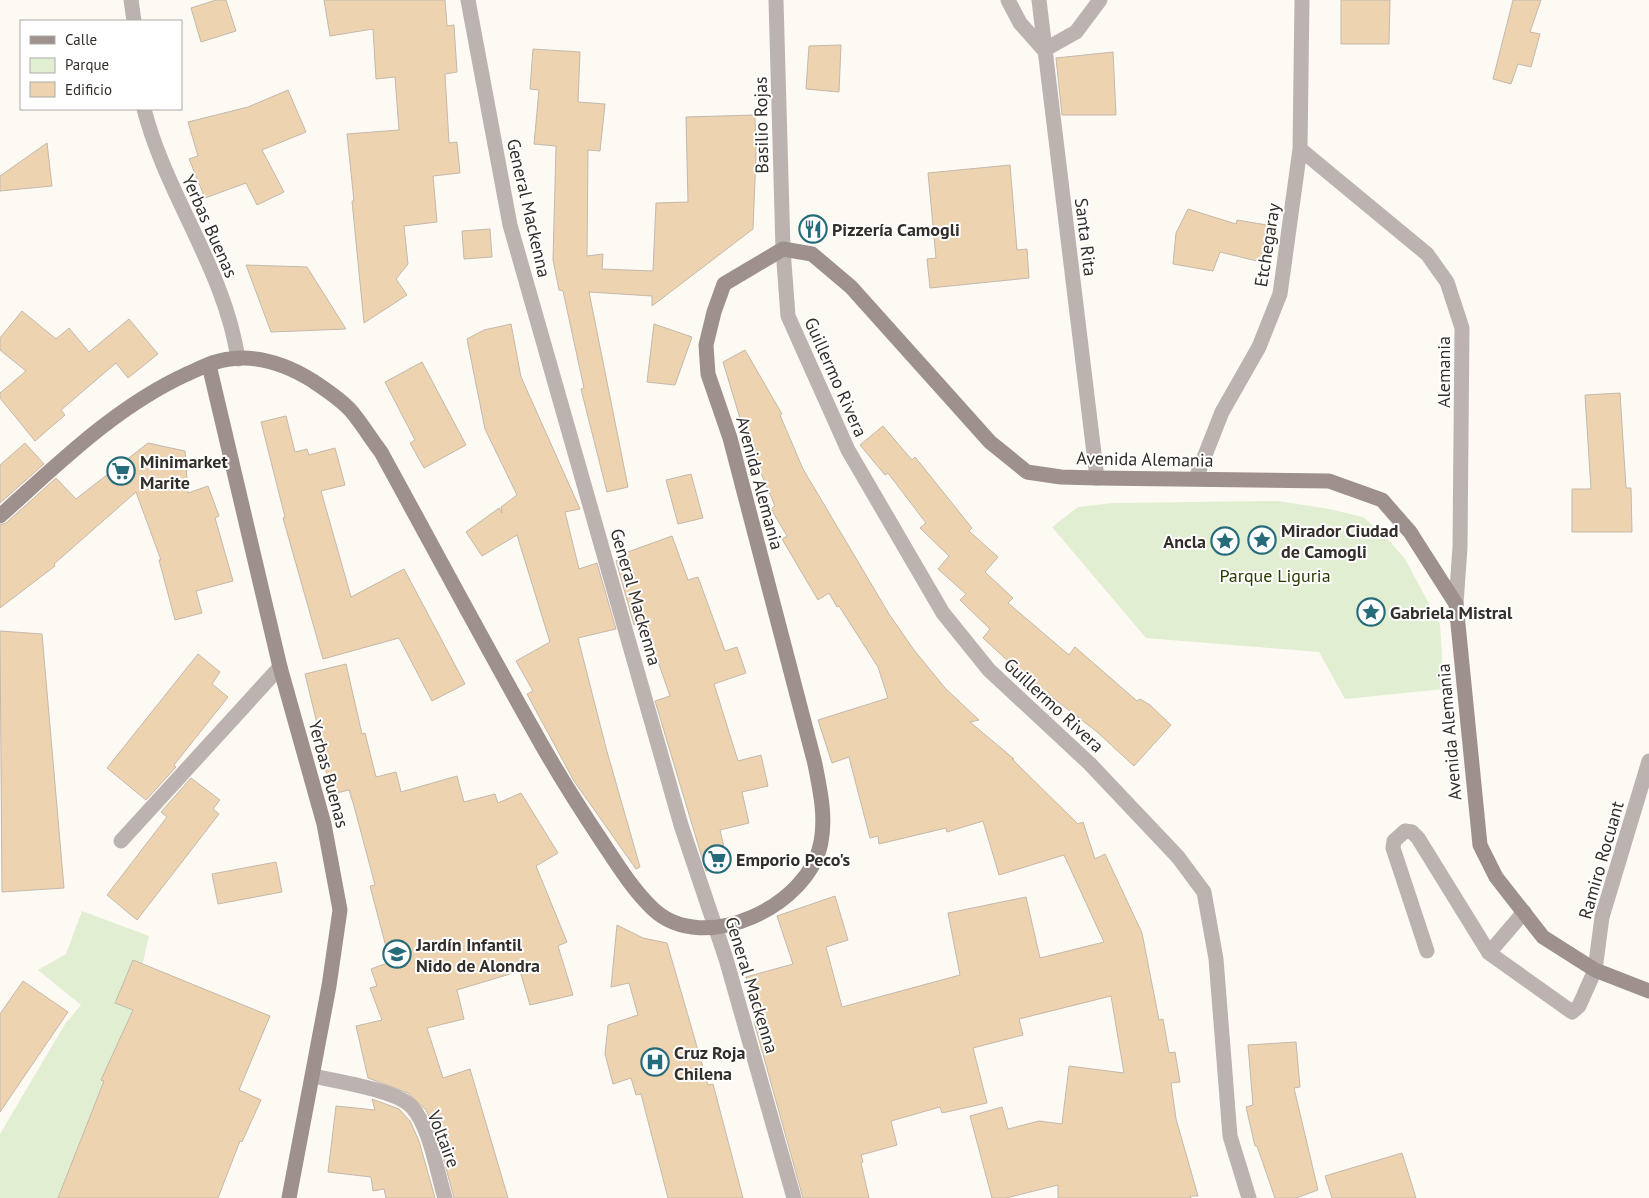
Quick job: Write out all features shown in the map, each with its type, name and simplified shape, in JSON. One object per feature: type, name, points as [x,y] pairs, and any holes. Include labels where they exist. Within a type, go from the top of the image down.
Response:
[{"type":"main road","name":"Avenida Alemania","points":[[0,516],[84,441],[136,402],[173,381],[209,365],[238,359],[267,361],[296,370],[325,389],[351,410],[381,452],[469,616],[563,783],[622,873],[655,911],[690,928],[716,929],[745,921],[779,902],[806,876],[821,844],[823,808],[815,764],[730,438],[708,374],[706,345],[714,312],[724,284],[782,248],[812,254],[850,287],[990,442],[1027,472],[1097,478],[1329,481],[1382,500],[1410,532],[1456,604],[1480,845],[1496,877],[1543,937],[1595,970],[1649,992]]},
{"type":"main road","name":"Yerbas Buenas","points":[[209,365],[280,667],[324,824],[340,910],[290,1198]]},
{"type":"street","points":[[131,0],[134,20]]},
{"type":"street","name":"General Mackenna","points":[[468,0],[510,225],[695,873],[716,929],[794,1198]]},
{"type":"street","name":"Basilio Rojas","points":[[776,0],[782,248]]},
{"type":"street","points":[[1008,0],[1020,23],[1044,50],[1076,32],[1100,0]]},
{"type":"street","name":"Santa Rita","points":[[1039,0],[1097,478]]},
{"type":"street","name":"Etchegaray","points":[[1196,478],[1222,412],[1259,347],[1280,294],[1300,149],[1302,0]]},
{"type":"street","name":"Yerbas Buenas","points":[[144,110],[164,168],[191,224],[233,327],[238,359]]},
{"type":"street","name":"Alemania","points":[[1300,149],[1426,254],[1447,282],[1462,328],[1460,547],[1456,604]]},
{"type":"street","name":"Guillermo Rivera","points":[[782,248],[788,316],[848,450],[943,613],[989,670],[1090,764],[1178,857],[1204,892],[1216,959],[1230,1136],[1249,1198]]},
{"type":"street","points":[[121,841],[280,667]]},
{"type":"street","name":"Ramiro Rocuant","points":[[1489,953],[1572,1012],[1579,1006],[1595,970],[1602,917],[1649,761]]},
{"type":"street","points":[[1427,951],[1393,848],[1394,841],[1405,831],[1412,832],[1418,838],[1489,953],[1524,912]]},
{"type":"street","name":"Voltaire","points":[[312,1076],[389,1094],[411,1106],[424,1128],[445,1198]]},
{"type":"green space","name":"Parque Liguria","points":[[1278,501],[1329,509],[1363,517],[1385,536],[1405,559],[1440,624],[1444,689],[1345,699],[1319,652],[1146,638],[1052,527],[1078,507],[1113,503]]},
{"type":"green space","points":[[82,911],[149,936],[129,1023],[71,1198],[0,1198],[0,1134],[65,1024],[81,1005],[38,970],[66,954]]},
{"type":"building","points":[[216,0],[226,0],[236,31],[201,42],[191,8]]},
{"type":"building","points":[[324,0],[445,0],[447,26],[454,25],[457,72],[445,74],[449,143],[457,142],[460,173],[433,176],[437,222],[404,226],[408,264],[396,279],[407,295],[364,323],[347,134],[399,130],[395,77],[376,79],[373,29],[330,36]]},
{"type":"building","points":[[1341,0],[1390,0],[1389,44],[1341,44]]},
{"type":"building","points":[[1513,0],[1541,0],[1530,32],[1540,34],[1531,67],[1518,64],[1511,84],[1493,79]]},
{"type":"building","points":[[841,45],[839,92],[806,89],[809,46]]},
{"type":"building","points":[[533,49],[580,52],[578,102],[605,104],[600,151],[588,150],[587,256],[603,254],[602,269],[653,271],[656,203],[688,202],[686,117],[755,115],[756,155],[753,229],[652,306],[652,296],[589,292],[628,487],[607,492],[581,389],[584,388],[563,291],[559,290],[553,260],[556,146],[534,144],[539,90],[530,89]]},
{"type":"building","points":[[1113,52],[1116,115],[1062,115],[1056,58]]},
{"type":"building","points":[[288,90],[306,132],[262,150],[284,192],[257,205],[246,183],[205,198],[189,159],[198,156],[188,122],[248,107]]},
{"type":"building","points":[[47,143],[52,186],[0,191],[0,176]]},
{"type":"building","points":[[1010,165],[1017,250],[1027,249],[1029,278],[930,288],[927,259],[936,258],[928,173]]},
{"type":"building","points":[[1188,209],[1236,224],[1237,220],[1267,225],[1261,262],[1220,252],[1213,271],[1173,264],[1176,233]]},
{"type":"building","points":[[490,229],[492,257],[464,259],[462,231]]},
{"type":"building","points":[[246,265],[307,267],[346,329],[271,332]]},
{"type":"building","points":[[22,311],[56,339],[69,328],[89,352],[129,319],[158,354],[128,378],[116,363],[61,410],[65,415],[35,441],[0,398],[0,393],[26,371],[0,350],[0,338]]},
{"type":"building","points":[[511,324],[521,377],[580,509],[565,512],[579,569],[597,563],[616,629],[578,638],[606,748],[640,867],[636,869],[574,781],[527,694],[533,691],[516,661],[550,642],[517,535],[482,556],[466,532],[499,508],[502,513],[501,507],[517,495],[485,429],[467,339],[484,330]]},
{"type":"building","points":[[654,324],[692,337],[675,385],[647,382]]},
{"type":"building","points":[[745,350],[782,414],[780,415],[803,469],[889,614],[914,650],[945,688],[979,720],[970,722],[1014,759],[1012,759],[1078,824],[1083,822],[1095,859],[1105,854],[1142,933],[1159,1020],[1163,1019],[1169,1053],[1175,1052],[1180,1082],[1171,1083],[1176,1119],[1198,1196],[1190,1196],[1191,1198],[1058,1198],[1058,1185],[1006,1198],[992,1198],[970,1116],[1002,1107],[1008,1129],[1039,1121],[1062,1124],[1069,1066],[1124,1073],[1111,996],[1019,1019],[1023,1035],[973,1048],[987,1103],[942,1113],[940,1107],[891,1121],[897,1145],[861,1155],[869,1198],[803,1198],[754,1022],[758,1021],[746,977],[793,964],[777,916],[835,896],[848,940],[826,947],[842,1007],[960,975],[948,913],[1026,897],[1040,958],[1104,942],[1064,855],[999,875],[983,821],[947,832],[946,828],[879,844],[878,836],[870,838],[849,757],[832,763],[818,720],[888,698],[878,667],[839,606],[837,607],[829,593],[818,600],[782,539],[787,536],[771,509],[775,506],[746,438],[723,362]]},
{"type":"building","points":[[422,362],[466,445],[424,468],[410,443],[415,440],[385,382]]},
{"type":"building","points":[[1620,393],[1626,488],[1631,488],[1632,532],[1572,532],[1572,489],[1591,489],[1585,395]]},
{"type":"building","points":[[286,416],[295,452],[307,449],[309,455],[335,448],[345,485],[321,491],[351,597],[404,569],[465,684],[432,701],[399,638],[323,659],[283,518],[285,517],[261,422]]},
{"type":"building","points":[[883,426],[912,460],[915,457],[972,528],[969,531],[998,557],[985,572],[1013,598],[1008,603],[1069,655],[1075,647],[1137,701],[1140,699],[1150,705],[1171,725],[1134,766],[1096,731],[1022,674],[983,638],[990,629],[960,600],[966,594],[938,569],[949,556],[920,528],[926,523],[888,473],[885,475],[860,445]]},
{"type":"building","points":[[25,443],[44,464],[0,503],[0,465]]},
{"type":"building","points":[[148,443],[185,451],[188,493],[208,486],[219,516],[215,518],[233,581],[196,591],[202,613],[175,620],[159,560],[161,560],[136,492],[54,564],[55,566],[0,608],[0,525],[6,523],[56,478],[76,499]]},
{"type":"building","points":[[691,474],[703,518],[678,524],[666,480]]},
{"type":"building","points":[[672,536],[688,580],[698,577],[725,651],[737,647],[746,673],[714,684],[738,761],[761,755],[768,786],[742,792],[749,823],[720,830],[728,864],[706,871],[655,701],[670,696],[648,633],[645,634],[641,624],[634,625],[616,561],[623,558],[622,554]]},
{"type":"building","points":[[0,631],[42,634],[64,888],[2,892]]},
{"type":"building","points":[[198,654],[220,672],[212,684],[228,697],[174,765],[176,767],[146,800],[107,768]]},
{"type":"building","points":[[346,664],[362,734],[365,733],[376,777],[396,772],[401,792],[457,776],[464,802],[495,794],[498,803],[521,793],[558,853],[536,866],[567,942],[558,946],[573,995],[530,1005],[520,971],[457,990],[464,1019],[427,1028],[443,1078],[470,1069],[508,1198],[454,1198],[437,1135],[426,1110],[408,1093],[368,1078],[356,1026],[382,1020],[370,988],[377,986],[371,969],[390,962],[370,886],[375,885],[354,806],[349,790],[332,794],[319,745],[322,744],[305,674]]},
{"type":"building","points":[[191,778],[220,800],[213,809],[219,814],[137,920],[107,895],[167,817],[161,812]]},
{"type":"building","points":[[276,862],[282,892],[218,904],[212,874]]},
{"type":"building","points":[[617,925],[643,938],[667,943],[708,1085],[713,1084],[743,1198],[668,1198],[641,1094],[636,1095],[631,1078],[613,1084],[605,1054],[608,1025],[638,1015],[629,983],[611,987]]},
{"type":"building","points":[[133,960],[270,1016],[239,1090],[261,1100],[242,1142],[240,1141],[218,1198],[58,1198],[104,1081],[101,1080],[133,1010],[115,1003]]},
{"type":"building","points":[[23,981],[68,1012],[0,1112],[0,1014]]},
{"type":"building","points":[[1296,1042],[1300,1087],[1294,1088],[1318,1190],[1296,1198],[1275,1198],[1257,1146],[1255,1146],[1246,1107],[1253,1105],[1248,1045]]},
{"type":"building","points":[[372,1099],[399,1109],[410,1121],[419,1141],[435,1198],[386,1198],[384,1189],[373,1191],[371,1177],[328,1172],[336,1106],[375,1110]]},
{"type":"building","points":[[1402,1153],[1416,1198],[1332,1198],[1325,1176]]},
{"type":"place","name":"Pizzería Camogli","points":[[813,229]]},
{"type":"place","name":"Minimarket Marite","points":[[121,471]]},
{"type":"place","name":"Mirador Ciudad de Camogli","points":[[1262,540]]},
{"type":"place","name":"Ancla","points":[[1225,541]]},
{"type":"place","name":"Gabriela Mistral","points":[[1371,612]]},
{"type":"place","name":"Emporio Peco's","points":[[717,859]]},
{"type":"place","name":"Jardín Infantil Nido de Alondra","points":[[397,954]]},
{"type":"place","name":"Cruz Roja Chilena","points":[[655,1062]]}]
